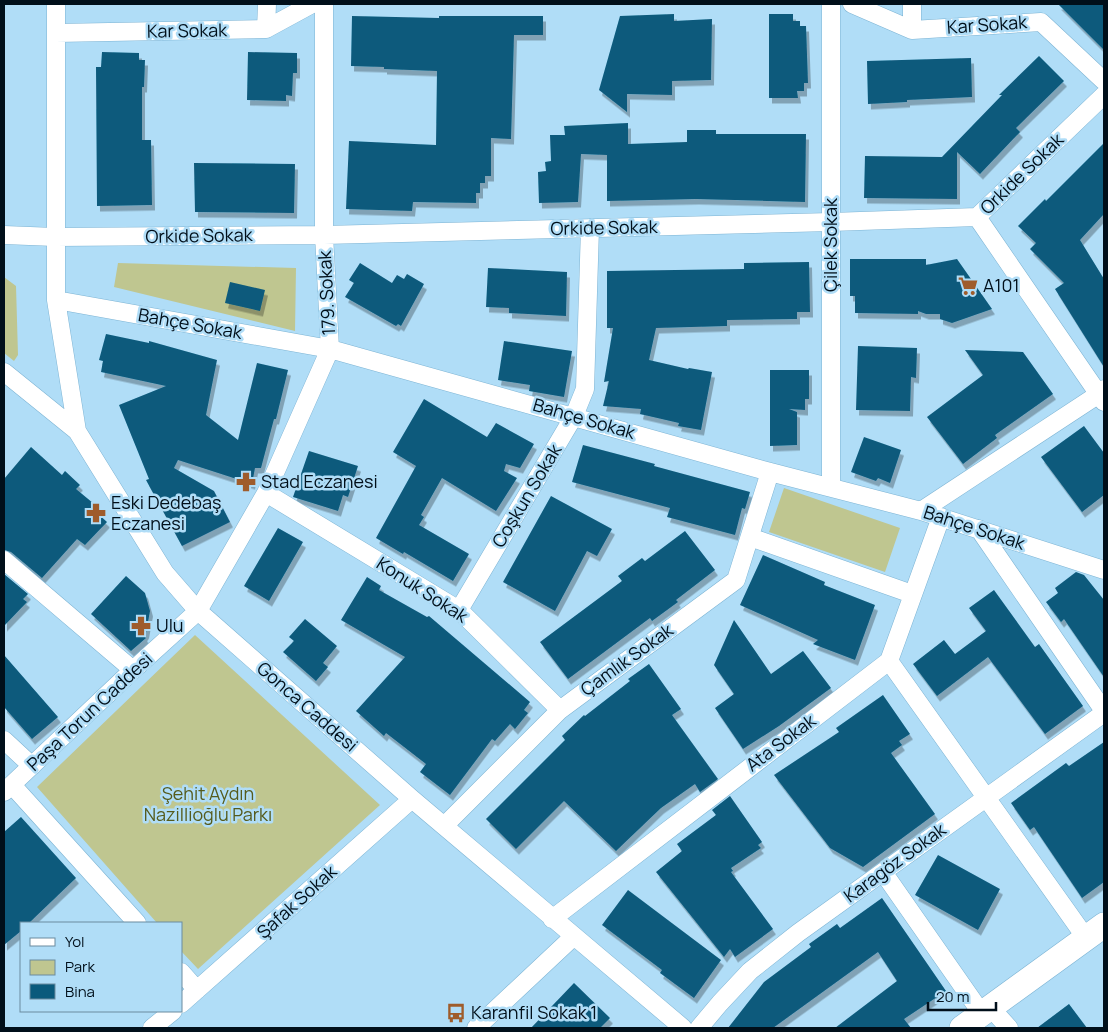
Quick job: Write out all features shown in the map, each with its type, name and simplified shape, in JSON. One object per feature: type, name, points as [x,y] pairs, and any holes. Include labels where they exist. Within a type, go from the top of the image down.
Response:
[{"type":"main road","points":[[978,1016],[1095,932]]},
{"type":"street","name":"Gonca Caddesi","points":[[56,4],[56,300],[77,431],[165,574],[198,611],[412,799],[683,1028]]},
{"type":"street","points":[[266,29],[267,4]]},
{"type":"street","name":"Kar Sokak","points":[[56,33],[266,29],[312,4]]},
{"type":"street","name":"179. Sokak","points":[[198,611],[266,493],[330,349],[324,235],[324,4]]},
{"type":"street","name":"Çilek Sokak","points":[[831,4],[831,487]]},
{"type":"street","name":"Kar Sokak","points":[[852,4],[912,30],[1041,22],[1104,81]]},
{"type":"street","points":[[912,4],[912,30]]},
{"type":"street","name":"Orkide Sokak","points":[[4,235],[55,237],[324,235],[977,217],[1104,95]]},
{"type":"street","points":[[921,511],[1103,395],[977,217]]},
{"type":"street","name":"Coşkun Sokak","points":[[459,610],[574,416],[585,390],[590,228]]},
{"type":"street","name":"Bahçe Sokak","points":[[56,300],[330,349],[770,472],[921,511],[1104,570]]},
{"type":"street","points":[[4,372],[77,431]]},
{"type":"street","name":"Çamlık Sokak","points":[[444,826],[560,710],[736,580],[770,472]]},
{"type":"street","name":"Konuk Sokak","points":[[266,493],[459,610],[560,710]]},
{"type":"street","points":[[941,517],[888,661],[986,798],[1095,932]]},
{"type":"street","points":[[979,529],[1104,712]]},
{"type":"street","points":[[750,537],[912,594]]},
{"type":"street","points":[[4,560],[133,670]]},
{"type":"street","name":"Paşa Torun Caddesi","points":[[8,789],[198,611]]},
{"type":"street","name":"Ata Sokak","points":[[552,919],[888,661]]},
{"type":"street","name":"Karagöz Sokak","points":[[700,1028],[750,971],[798,933],[1104,712]]},
{"type":"street","points":[[4,740],[32,766]]},
{"type":"street","points":[[8,789],[136,922]]},
{"type":"street","name":"Şafak Sokak","points":[[182,1003],[412,799]]},
{"type":"street","points":[[883,872],[978,1016],[1009,1028]]},
{"type":"street","points":[[476,1028],[573,937]]},
{"type":"street","points":[[182,973],[197,990]]},
{"type":"street","points":[[152,1028],[172,1012]]},
{"type":"green space","points":[[118,263],[296,268],[295,331],[114,287]]},
{"type":"green space","points":[[4,277],[16,286],[18,355],[14,361],[4,353]]},
{"type":"green space","points":[[784,488],[900,528],[885,572],[769,532]]},
{"type":"green space","name":"Şehit Aydın Nazillioğlu Parkı","points":[[195,635],[380,805],[198,969],[182,952],[182,922],[156,922],[37,787]]},
{"type":"building","points":[[1058,4],[1104,4],[1104,50]]},
{"type":"building","points":[[674,14],[674,21],[712,19],[711,80],[672,81],[672,95],[627,94],[627,112],[599,90],[620,16]]},
{"type":"building","points":[[769,14],[793,14],[793,21],[800,21],[800,26],[806,26],[808,83],[804,83],[804,91],[797,91],[798,98],[769,98]]},
{"type":"building","points":[[352,16],[439,18],[439,16],[543,16],[543,35],[514,35],[511,139],[491,138],[491,176],[485,176],[485,183],[480,183],[480,193],[476,193],[476,203],[413,202],[412,211],[346,209],[349,141],[436,145],[437,71],[351,66]]},
{"type":"building","points":[[102,52],[139,53],[139,60],[145,60],[144,87],[142,87],[142,140],[151,140],[152,205],[97,206],[96,67],[101,67]]},
{"type":"building","points":[[248,52],[297,53],[297,73],[293,73],[292,96],[286,95],[286,101],[247,100]]},
{"type":"building","points":[[1039,56],[1064,81],[1016,128],[1020,132],[980,174],[957,152],[957,199],[864,198],[865,156],[942,157],[1002,95],[999,95]]},
{"type":"building","points":[[971,58],[972,97],[868,104],[867,61]]},
{"type":"building","points":[[628,123],[628,144],[687,142],[687,130],[716,130],[716,134],[806,134],[805,202],[696,199],[607,201],[607,155],[581,154],[578,202],[539,203],[538,172],[546,171],[545,162],[551,161],[550,135],[565,135],[564,126]]},
{"type":"building","points":[[1104,143],[1104,214],[1080,240],[1104,279],[1104,367],[1055,289],[1064,283],[1030,249],[1036,243],[1018,226]]},
{"type":"building","points":[[194,163],[295,164],[294,213],[195,212]]},
{"type":"building","points":[[850,259],[926,259],[926,265],[957,259],[992,309],[952,323],[940,319],[940,314],[926,314],[918,311],[918,314],[855,313],[855,296],[850,296]]},
{"type":"building","points":[[809,262],[810,312],[797,312],[797,319],[727,320],[727,326],[656,328],[649,360],[688,369],[712,372],[701,430],[678,426],[679,423],[640,414],[641,409],[603,406],[609,381],[604,382],[613,328],[607,328],[607,271],[744,269],[744,263]]},
{"type":"building","points":[[360,263],[392,283],[397,275],[404,279],[407,274],[424,284],[401,326],[398,324],[396,326],[345,297],[354,283],[349,280]]},
{"type":"building","points":[[488,268],[567,272],[566,316],[509,313],[509,308],[486,307]]},
{"type":"building","points":[[230,282],[265,290],[260,311],[225,303]]},
{"type":"building","points":[[106,334],[149,343],[149,341],[217,360],[206,415],[238,440],[257,363],[288,370],[261,468],[255,468],[252,484],[178,460],[174,468],[214,491],[230,522],[182,546],[146,480],[149,479],[119,405],[166,386],[101,372],[103,361],[99,360]]},
{"type":"building","points":[[504,341],[572,351],[564,397],[529,391],[530,385],[498,380]]},
{"type":"building","points":[[858,346],[917,348],[916,378],[911,377],[910,411],[856,410]]},
{"type":"building","points":[[965,350],[1023,352],[1053,394],[995,435],[997,438],[963,464],[927,417],[983,375]]},
{"type":"building","points":[[770,370],[809,370],[809,399],[805,399],[805,410],[789,409],[797,412],[797,445],[770,446]]},
{"type":"building","points":[[424,399],[487,437],[496,423],[534,444],[520,468],[506,464],[504,471],[517,478],[496,511],[442,478],[421,515],[424,517],[419,525],[469,554],[453,581],[376,538],[416,466],[393,452]]},
{"type":"building","points":[[1084,426],[1104,453],[1104,495],[1082,512],[1041,457]]},
{"type":"building","points":[[864,437],[901,450],[890,483],[878,478],[876,481],[851,472]]},
{"type":"building","points":[[583,445],[750,492],[745,509],[742,508],[735,535],[667,517],[670,508],[572,482]]},
{"type":"building","points":[[31,447],[62,475],[65,471],[80,485],[76,489],[99,508],[96,512],[107,522],[85,545],[77,539],[42,578],[11,552],[4,550],[4,479]]},
{"type":"building","points":[[309,451],[358,466],[348,497],[343,495],[338,511],[293,497]]},
{"type":"building","points":[[551,496],[612,529],[597,556],[587,551],[555,611],[503,582]]},
{"type":"building","points":[[278,528],[303,542],[269,601],[244,586]]},
{"type":"building","points":[[685,531],[715,570],[676,600],[678,602],[652,621],[650,618],[568,679],[540,642],[622,581],[618,576],[642,558],[645,561]]},
{"type":"building","points":[[763,555],[825,582],[824,585],[875,605],[855,660],[813,644],[818,640],[740,605]]},
{"type":"building","points":[[1076,572],[1084,575],[1104,600],[1104,677],[1064,619],[1061,622],[1046,602],[1058,593],[1055,588]]},
{"type":"building","points":[[4,574],[28,594],[23,599],[27,602],[4,626]]},
{"type":"building","points":[[126,576],[145,593],[150,611],[144,636],[146,638],[131,651],[91,614]]},
{"type":"building","points":[[367,577],[381,586],[379,590],[427,617],[429,616],[530,702],[524,710],[528,713],[515,729],[510,724],[495,741],[492,739],[450,795],[420,772],[426,764],[386,733],[384,736],[356,711],[405,657],[341,620]]},
{"type":"building","points":[[994,590],[1035,647],[1039,644],[1083,706],[1045,734],[988,657],[937,696],[913,664],[944,640],[955,654],[986,631],[969,608]]},
{"type":"building","points":[[305,619],[337,646],[323,663],[328,667],[316,681],[283,652],[294,641],[289,637]]},
{"type":"building","points":[[734,620],[771,674],[803,651],[831,688],[779,726],[743,749],[715,708],[734,694],[714,665]]},
{"type":"building","points":[[4,655],[58,717],[32,739],[4,707]]},
{"type":"building","points":[[649,664],[681,709],[672,715],[718,779],[700,792],[695,784],[661,808],[616,851],[564,801],[516,849],[486,819],[565,740],[562,736],[584,715],[630,681],[628,679]]},
{"type":"building","points":[[883,695],[910,734],[899,741],[902,745],[891,753],[935,814],[863,867],[830,848],[774,775],[839,732],[836,728]]},
{"type":"building","points":[[1104,742],[1104,882],[1082,898],[1034,827],[1030,830],[1011,803],[1066,763],[1069,766]]},
{"type":"building","points":[[730,796],[762,842],[758,845],[761,848],[731,868],[733,871],[731,872],[773,929],[735,957],[730,949],[724,957],[656,872],[682,851],[677,844],[716,815],[712,810]]},
{"type":"building","points":[[21,817],[76,878],[30,922],[20,922],[20,932],[4,945],[4,832]]},
{"type":"building","points":[[938,855],[1000,889],[978,930],[915,895]]},
{"type":"building","points":[[628,890],[721,960],[694,998],[660,973],[662,970],[602,925]]},
{"type":"building","points":[[882,898],[946,991],[904,1019],[911,1028],[835,1028],[897,981],[878,952],[773,1028],[728,1028],[764,982],[811,947],[809,944],[837,924],[840,928]]},
{"type":"building","points":[[574,983],[610,1018],[600,1028],[531,1028]]},
{"type":"building","points":[[1069,1004],[1087,1028],[1037,1028]]},
{"type":"place","name":"A101","points":[[968,286]]},
{"type":"place","name":"Stad Eczanesi","points":[[246,482]]},
{"type":"place","name":"Eski Dedebaş Eczanesi","points":[[96,513]]},
{"type":"place","name":"Ulu","points":[[141,626]]},
{"type":"place","name":"Karanfil Sokak 1","points":[[456,1013]]}]
